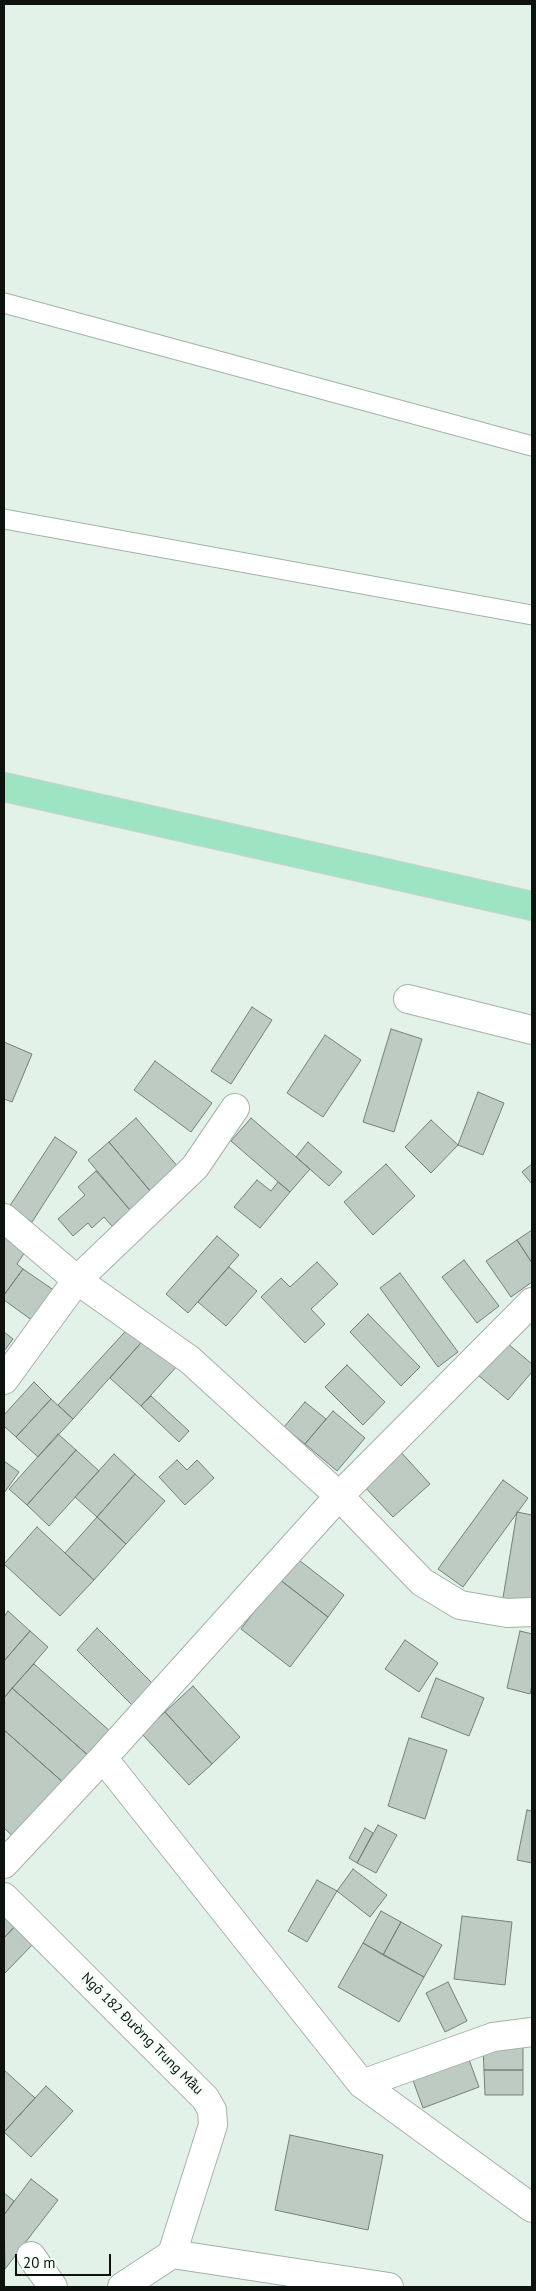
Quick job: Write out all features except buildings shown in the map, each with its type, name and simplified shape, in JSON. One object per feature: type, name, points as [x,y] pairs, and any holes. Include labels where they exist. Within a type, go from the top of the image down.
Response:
[{"type":"main road","points":[[4,787],[532,906]]},
{"type":"street","points":[[408,999],[532,1030]]},
{"type":"street","points":[[4,1380],[77,1280],[195,1167],[235,1108]]},
{"type":"street","points":[[4,1218],[77,1280],[190,1360],[339,1496],[422,1582],[460,1605],[507,1613],[532,1612]]},
{"type":"street","points":[[4,1864],[103,1758],[339,1496],[532,1302]]},
{"type":"street","points":[[103,1758],[362,2084],[532,2208]]},
{"type":"street","name":"Ngõ 182 Đường Trung Mầu","points":[[4,1897],[206,2098],[212,2110],[213,2125],[172,2254]]},
{"type":"street","points":[[362,2084],[493,2037],[532,2032]]},
{"type":"street","points":[[122,2287],[172,2254],[389,2287]]},
{"type":"street","points":[[31,2256],[53,2287]]},
{"type":"lane","points":[[4,303],[532,446]]},
{"type":"lane","points":[[4,519],[532,616]]}]
